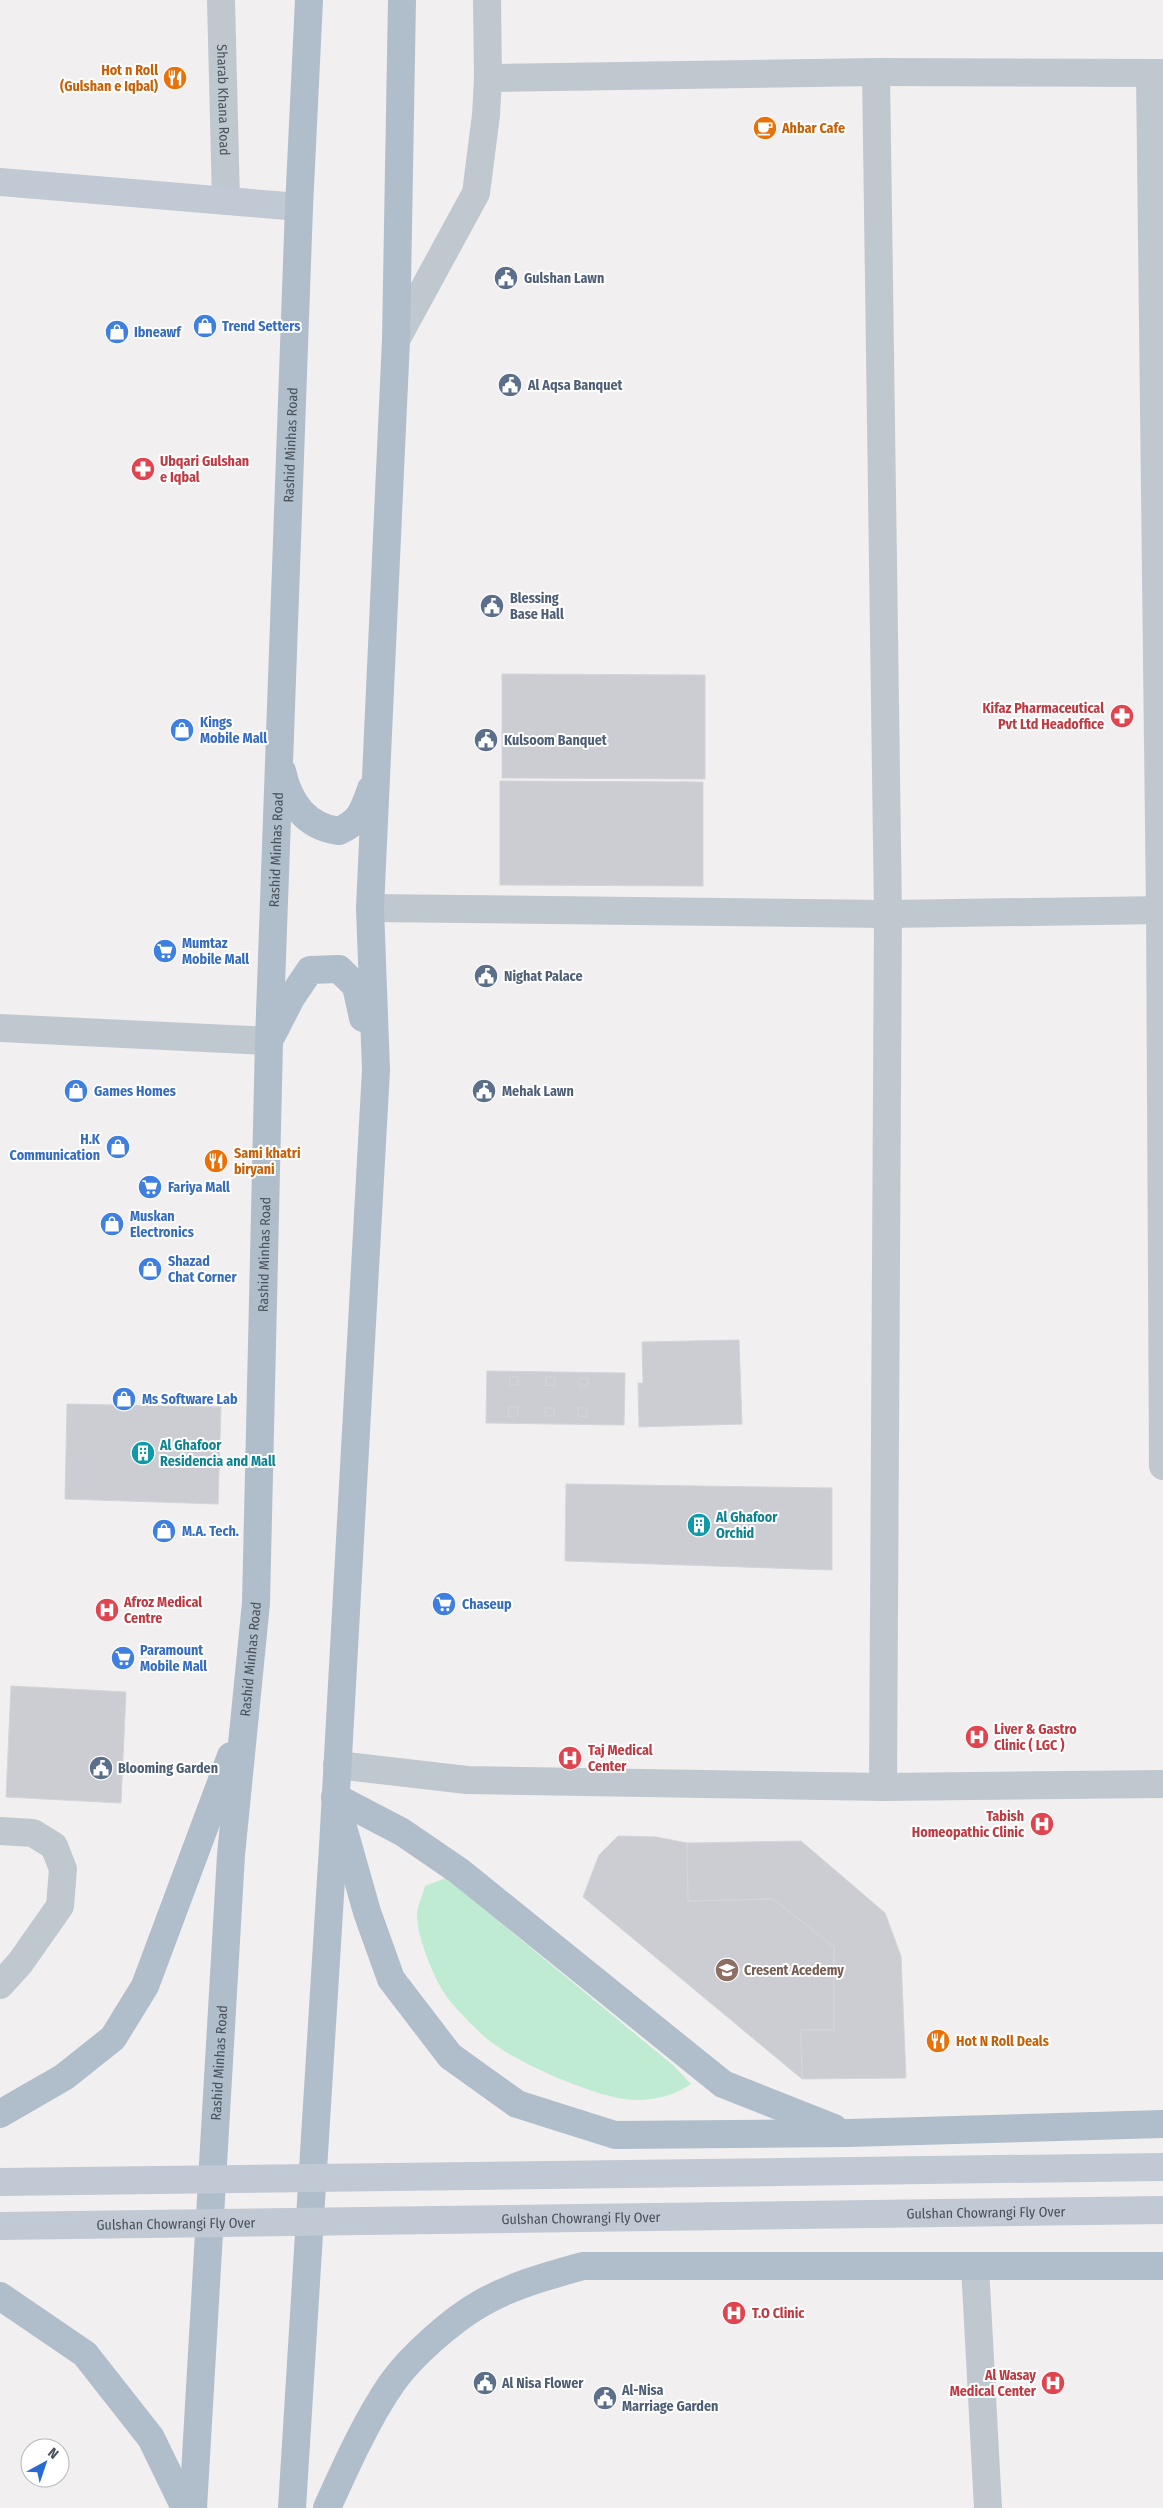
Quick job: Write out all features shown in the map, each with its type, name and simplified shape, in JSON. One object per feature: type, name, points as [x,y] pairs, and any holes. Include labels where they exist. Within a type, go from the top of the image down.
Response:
[{"type":"main road","name":"Rashid Minhas Road","points":[[193,2508],[229,1884],[256,1603],[269,1041],[299,207],[309,0]]},
{"type":"main road","points":[[292,2508],[337,1765],[376,1070],[370,908],[374,778],[396,340],[402,0]]},
{"type":"main road","points":[[0,182],[299,207]]},
{"type":"main road","points":[[279,755],[284,779],[301,813],[314,825],[326,830],[339,831],[363,813],[374,778]]},
{"type":"main road","points":[[269,1041],[291,998],[310,970],[339,969],[356,986],[376,1070]]},
{"type":"main road","points":[[0,2114],[64,2077],[113,2038],[145,1986],[245,1718]]},
{"type":"main road","points":[[335,1797],[402,1832],[459,1871],[723,2084],[848,2133]]},
{"type":"main road","points":[[335,1797],[367,1912],[391,1978],[450,2056],[517,2104],[615,2135],[848,2133],[1163,2124]]},
{"type":"main road","points":[[0,2182],[1163,2167]]},
{"type":"main road","name":"Gulshan Chowrangi Fly Over","points":[[0,2226],[1163,2210]]},
{"type":"main road","points":[[327,2508],[348,2462],[393,2382],[432,2340],[479,2304],[527,2282],[583,2266],[1163,2266]]},
{"type":"main road","points":[[0,2296],[86,2354],[151,2438],[186,2508]]},
{"type":"street","name":"Sharab Khana Road","points":[[221,0],[226,201]]},
{"type":"street","points":[[396,340],[476,193],[486,115],[488,78],[487,0]]},
{"type":"street","points":[[488,78],[876,72],[1156,73],[1163,1466]]},
{"type":"street","points":[[876,72],[888,914],[883,1787]]},
{"type":"street","points":[[370,908],[888,914],[1161,910]]},
{"type":"street","points":[[0,1028],[269,1041]]},
{"type":"street","points":[[337,1765],[467,1780],[883,1787],[1163,1784]]},
{"type":"street","points":[[0,1831],[33,1833],[54,1846],[63,1869],[60,1906],[20,1963],[0,1985]]},
{"type":"street","points":[[975,2266],[988,2508]]},
{"type":"green space","points":[[446,1878],[674,2066],[691,2084],[672,2094],[651,2099],[637,2100],[602,2094],[537,2068],[487,2039],[459,2011],[440,1987],[420,1934],[417,1912],[425,1886]]},
{"type":"building","points":[[502,674],[705,675],[705,779],[502,778]]},
{"type":"building","points":[[500,781],[703,782],[703,886],[500,885]]},
{"type":"building","points":[[739,1340],[742,1424],[639,1427],[638,1383],[643,1383],[642,1342]]},
{"type":"building","points":[[487,1371],[625,1373],[624,1425],[486,1423]]},
{"type":"building","points":[[510,1376],[518,1377],[518,1385],[510,1385]]},
{"type":"building","points":[[546,1377],[555,1377],[555,1386],[546,1385]]},
{"type":"building","points":[[580,1378],[588,1378],[588,1386],[579,1386]]},
{"type":"building","name":"Al Ghafoor Residencia and Mall","points":[[67,1404],[221,1407],[218,1504],[65,1499]]},
{"type":"building","points":[[509,1407],[518,1407],[517,1416],[508,1416]]},
{"type":"building","points":[[545,1408],[554,1408],[554,1416],[545,1416]]},
{"type":"building","points":[[578,1408],[587,1408],[587,1417],[578,1416]]},
{"type":"building","name":"Al Ghafoor Orchid","points":[[566,1484],[832,1488],[832,1570],[565,1561]]},
{"type":"building","points":[[11,1686],[126,1692],[121,1803],[6,1797]]},
{"type":"building","points":[[618,1836],[656,1837],[687,1843],[688,1901],[773,1899],[834,1947],[834,2030],[801,2030],[802,2079],[583,1897],[599,1855]]},
{"type":"building","points":[[801,1841],[885,1913],[901,1956],[906,2078],[802,2079],[801,2030],[834,2030],[834,1947],[773,1899],[688,1901],[687,1843]]},
{"type":"place","name":"Hot n Roll (Gulshan e Iqbal)","points":[[175,78]]},
{"type":"place","name":"Ahbar Cafe","points":[[765,128]]},
{"type":"place","name":"Gulshan Lawn","points":[[506,278]]},
{"type":"place","name":"Trend Setters","points":[[205,326]]},
{"type":"place","name":"Ibneawf","points":[[117,332]]},
{"type":"place","name":"Al Aqsa Banquet","points":[[510,385]]},
{"type":"place","name":"Ubqari Gulshan e Iqbal","points":[[143,469]]},
{"type":"place","name":"Blessing Base Hall","points":[[492,606]]},
{"type":"place","name":"Kifaz Pharmaceutical Pvt Ltd Headoffice","points":[[1122,716]]},
{"type":"place","name":"Kings Mobile Mall","points":[[182,730]]},
{"type":"place","name":"Kulsoom Banquet","points":[[486,740]]},
{"type":"place","name":"Mumtaz Mobile Mall","points":[[165,951]]},
{"type":"place","name":"Nighat Palace","points":[[486,976]]},
{"type":"place","name":"Games Homes","points":[[76,1091]]},
{"type":"place","name":"Mehak Lawn","points":[[484,1091]]},
{"type":"place","name":"H.K Communication","points":[[118,1147]]},
{"type":"place","name":"Sami khatri biryani","points":[[216,1161]]},
{"type":"place","name":"Fariya Mall","points":[[150,1187]]},
{"type":"place","name":"Muskan Electronics","points":[[112,1224]]},
{"type":"place","name":"Shazad Chat Corner","points":[[150,1269]]},
{"type":"place","name":"Ms Software Lab","points":[[124,1399]]},
{"type":"place","name":"Al Ghafoor Residencia and Mall","points":[[143,1453]]},
{"type":"place","name":"Al Ghafoor Orchid","points":[[699,1525]]},
{"type":"place","name":"M.A. Tech.","points":[[164,1531]]},
{"type":"place","name":"Chaseup","points":[[444,1604]]},
{"type":"place","name":"Afroz Medical Centre","points":[[107,1610]]},
{"type":"place","name":"Paramount Mobile Mall","points":[[123,1658]]},
{"type":"place","name":"Liver & Gastro Clinic ( LGC )","points":[[977,1737]]},
{"type":"place","name":"Taj Medical Center","points":[[570,1758]]},
{"type":"place","name":"Blooming Garden","points":[[101,1768]]},
{"type":"place","name":"Tabish Homeopathic Clinic","points":[[1042,1824]]},
{"type":"place","name":"Cresent Acedemy","points":[[727,1970]]},
{"type":"place","name":"Hot N Roll Deals","points":[[938,2041]]},
{"type":"place","name":"T.O Clinic","points":[[734,2313]]},
{"type":"place","name":"Al Nisa Flower","points":[[485,2383]]},
{"type":"place","name":"Al Wasay Medical Center","points":[[1053,2383]]},
{"type":"place","name":"Al-Nisa Marriage Garden","points":[[605,2398]]}]
